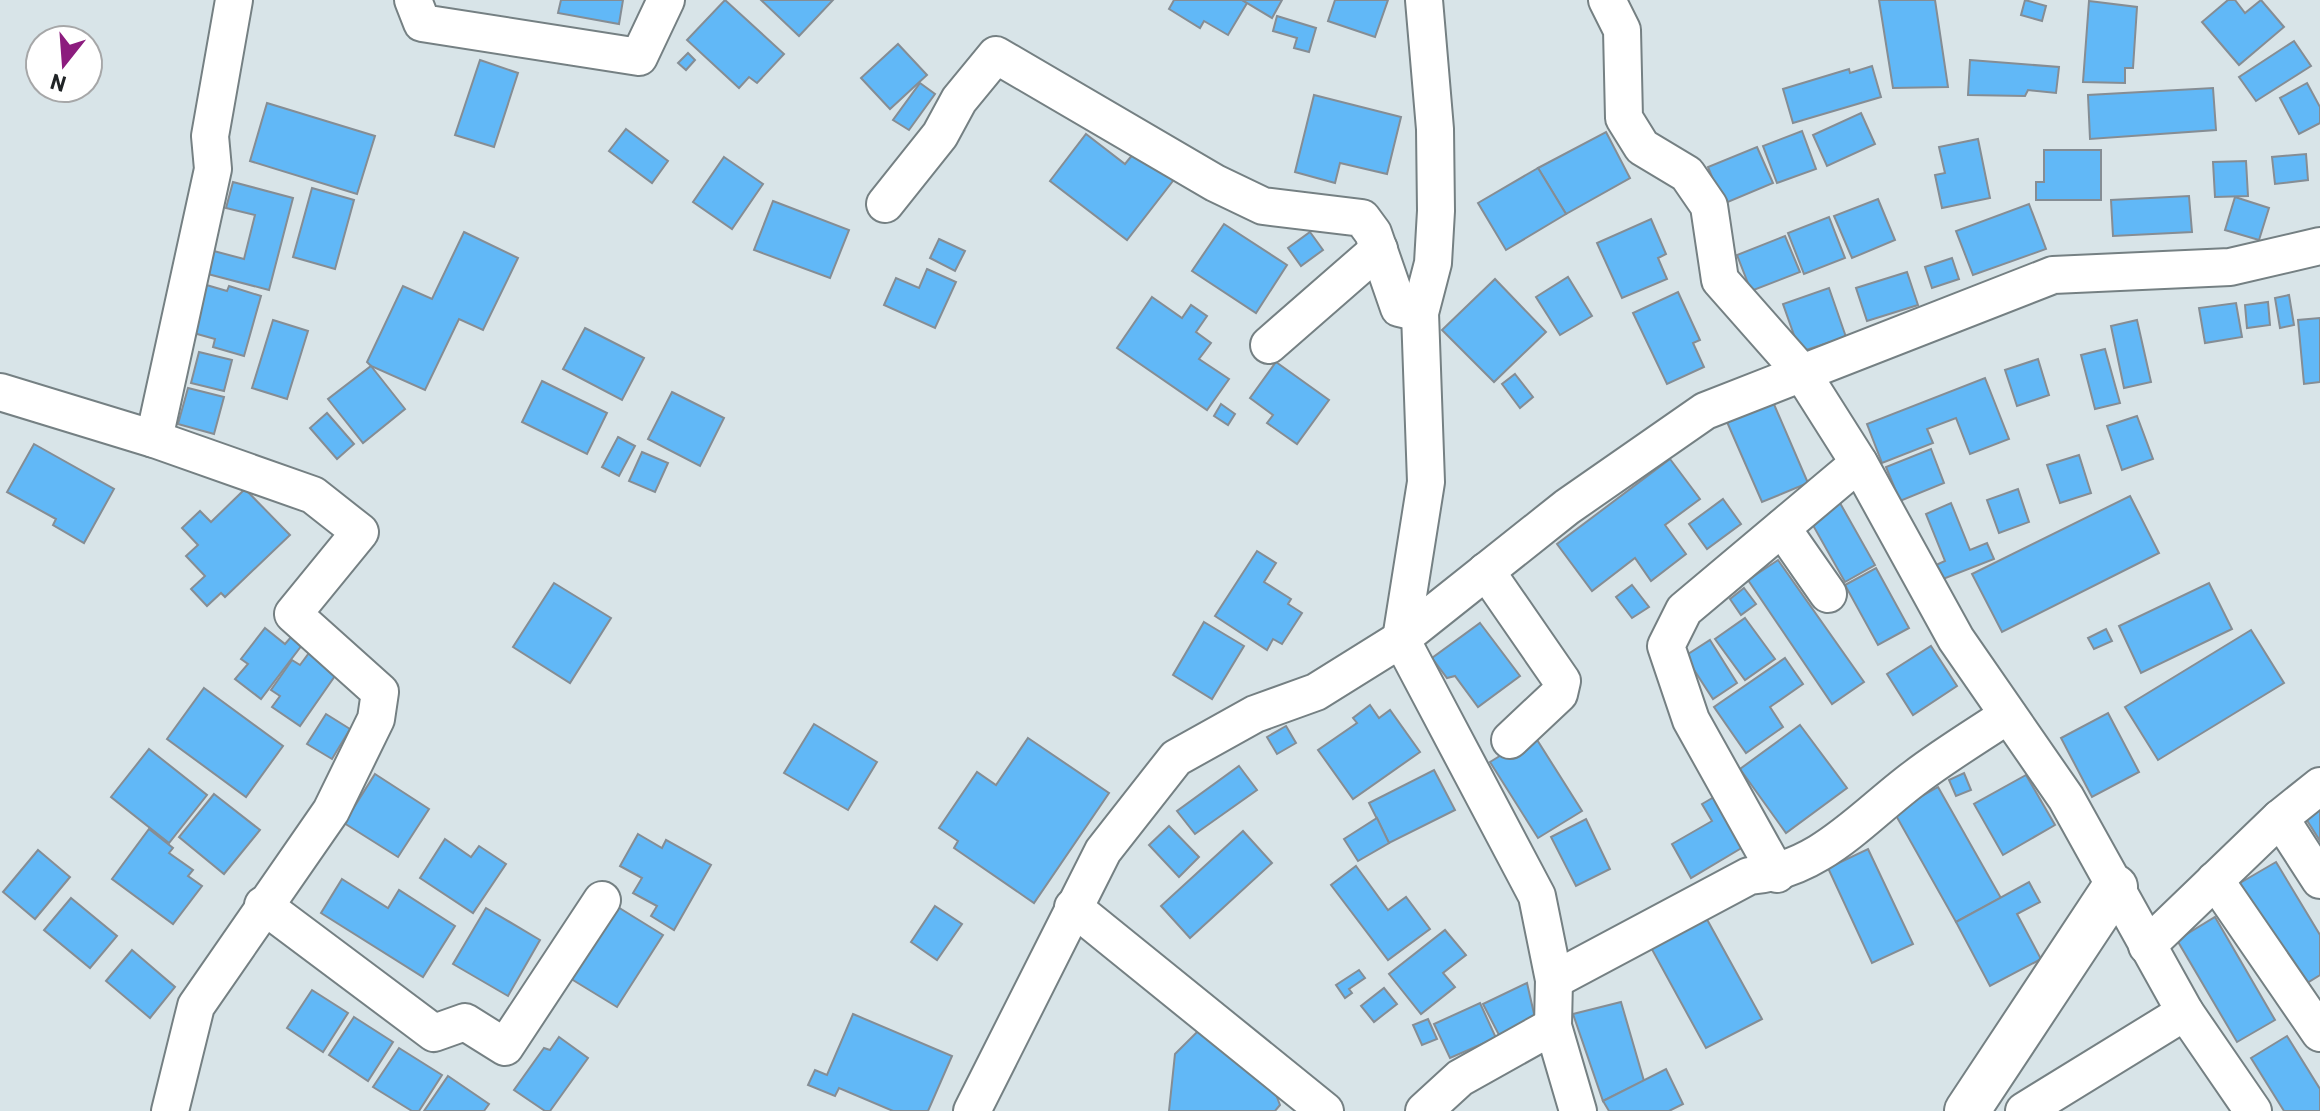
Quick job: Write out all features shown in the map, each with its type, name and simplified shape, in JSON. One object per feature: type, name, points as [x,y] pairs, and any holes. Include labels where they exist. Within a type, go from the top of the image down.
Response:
[{"type":"street","points":[[154,439],[213,169],[210,136],[234,0]]},
{"type":"street","points":[[413,0],[422,23],[639,57],[666,0]]},
{"type":"street","points":[[1424,0],[1435,129],[1436,211],[1433,263],[1420,313],[1426,482],[1401,639],[1537,896],[1554,980],[1553,1026],[1578,1111]]},
{"type":"street","points":[[1607,0],[1622,30],[1624,118],[1642,147],[1687,174],[1709,206],[1720,280],[1802,373],[1859,463],[1956,639],[2066,798],[2185,1012],[2253,1111]]},
{"type":"street","points":[[885,204],[940,135],[959,100],[996,55],[1215,183],[1263,206],[1362,218],[1373,233],[1399,308],[1420,313]]},
{"type":"street","points":[[972,1111],[1103,851],[1176,758],[1255,714],[1316,692],[1401,639],[1567,507],[1705,411],[2053,275],[2230,267],[2320,246]]},
{"type":"street","points":[[1269,345],[1379,249]]},
{"type":"street","points":[[0,392],[154,439],[313,495],[360,532],[293,614],[380,692],[376,719],[331,811],[263,905],[196,1006],[170,1111]]},
{"type":"street","points":[[1777,874],[1691,720],[1666,646],[1684,610],[1859,463]]},
{"type":"street","points":[[1782,528],[1828,594]]},
{"type":"street","points":[[1486,571],[1562,681],[1559,694],[1510,740]]},
{"type":"street","points":[[1554,980],[1749,876],[1777,874],[1823,853],[1916,777],[2008,715]]},
{"type":"street","points":[[2147,946],[2280,818],[2320,786]]},
{"type":"street","points":[[2280,818],[2320,880]]},
{"type":"street","points":[[2215,880],[2320,1033]]},
{"type":"street","points":[[1967,1111],[2115,887]]},
{"type":"street","points":[[263,905],[434,1033],[465,1022],[505,1047],[602,900]]},
{"type":"street","points":[[1073,907],[1325,1111]]},
{"type":"street","points":[[2024,1111],[2185,1012]]},
{"type":"street","points":[[1424,1111],[1460,1078],[1553,1026]]},
{"type":"building","points":[[561,0],[623,0],[619,24],[558,13]]},
{"type":"building","points":[[725,0],[784,54],[757,83],[749,77],[739,88],[687,40]]},
{"type":"building","points":[[761,0],[833,0],[799,36]]},
{"type":"building","points":[[1174,0],[1242,0],[1247,3],[1228,35],[1204,21],[1200,28],[1169,9]]},
{"type":"building","points":[[1242,0],[1282,0],[1272,18]]},
{"type":"building","points":[[1335,0],[1388,0],[1375,37],[1328,21]]},
{"type":"building","points":[[1879,0],[1935,0],[1948,87],[1893,88]]},
{"type":"building","points":[[2025,0],[2046,6],[2042,21],[2021,15]]},
{"type":"building","points":[[2228,0],[2235,0],[2245,13],[2261,0],[2284,27],[2239,65],[2202,22]]},
{"type":"building","points":[[2089,1],[2137,7],[2133,68],[2125,68],[2125,83],[2083,82]]},
{"type":"building","points":[[1277,16],[1316,28],[1309,52],[1294,48],[1297,38],[1273,31]]},
{"type":"building","points":[[2294,41],[2311,66],[2256,101],[2239,77]]},
{"type":"building","points":[[898,44],[927,75],[890,109],[861,78]]},
{"type":"building","points":[[688,53],[695,60],[686,70],[678,63]]},
{"type":"building","points":[[480,60],[518,73],[494,147],[455,135]]},
{"type":"building","points":[[1970,60],[2059,67],[2056,93],[2028,90],[2025,96],[1968,95]]},
{"type":"building","points":[[1872,66],[1881,97],[1793,123],[1783,89],[1849,69],[1850,73]]},
{"type":"building","points":[[920,83],[935,94],[909,130],[893,120]]},
{"type":"building","points":[[2307,83],[2320,107],[2320,123],[2299,134],[2280,98]]},
{"type":"building","points":[[2213,88],[2216,130],[2090,139],[2088,95]]},
{"type":"building","points":[[1314,95],[1401,117],[1387,174],[1340,163],[1335,183],[1295,172]]},
{"type":"building","points":[[267,103],[375,136],[357,194],[250,161]]},
{"type":"building","points":[[1861,113],[1875,144],[1827,166],[1813,135]]},
{"type":"building","points":[[626,129],[668,161],[652,183],[609,151]]},
{"type":"building","points":[[1802,131],[1816,169],[1777,183],[1763,146]]},
{"type":"building","points":[[1606,132],[1630,178],[1566,214],[1538,168]]},
{"type":"building","points":[[1086,134],[1125,164],[1138,148],[1176,177],[1127,240],[1050,181]]},
{"type":"building","points":[[1978,139],[1990,198],[1942,208],[1935,175],[1945,173],[1939,147]]},
{"type":"building","points":[[1757,147],[1773,183],[1723,204],[1708,167]]},
{"type":"building","points":[[2044,150],[2101,150],[2101,200],[2036,200],[2036,182],[2044,182]]},
{"type":"building","points":[[2306,154],[2308,180],[2275,184],[2272,157]]},
{"type":"building","points":[[724,157],[763,184],[732,229],[693,202]]},
{"type":"building","points":[[2246,161],[2248,196],[2215,197],[2213,162]]},
{"type":"building","points":[[1538,168],[1566,214],[1506,250],[1478,203]]},
{"type":"building","points":[[233,182],[293,198],[269,290],[204,273],[210,250],[244,259],[255,215],[226,208]]},
{"type":"building","points":[[312,188],[354,200],[335,269],[293,257]]},
{"type":"building","points":[[2189,196],[2192,232],[2113,236],[2111,200]]},
{"type":"building","points":[[2235,197],[2269,208],[2259,240],[2225,230]]},
{"type":"building","points":[[1878,199],[1895,240],[1852,258],[1834,216]]},
{"type":"building","points":[[773,201],[849,230],[830,278],[754,250]]},
{"type":"building","points":[[2029,204],[2046,249],[1973,275],[1956,231]]},
{"type":"building","points":[[1829,217],[1845,258],[1804,274],[1788,233]]},
{"type":"building","points":[[1651,219],[1666,254],[1658,258],[1667,279],[1622,298],[1597,243]]},
{"type":"building","points":[[1224,224],[1287,265],[1256,313],[1192,271]]},
{"type":"building","points":[[464,232],[518,258],[483,330],[459,319],[425,390],[371,366],[367,362],[403,286],[432,299]]},
{"type":"building","points":[[1310,232],[1323,250],[1301,266],[1288,248]]},
{"type":"building","points":[[1785,236],[1800,272],[1751,291],[1737,255]]},
{"type":"building","points":[[939,239],[965,251],[955,271],[930,258]]},
{"type":"building","points":[[1952,258],[1959,279],[1932,288],[1925,267]]},
{"type":"building","points":[[927,269],[956,282],[935,328],[884,305],[896,278],[919,288]]},
{"type":"building","points":[[1907,272],[1918,305],[1867,321],[1856,288]]},
{"type":"building","points":[[1568,277],[1592,316],[1560,335],[1536,297]]},
{"type":"building","points":[[1495,279],[1546,332],[1494,382],[1442,330]]},
{"type":"building","points":[[203,284],[227,291],[229,286],[261,296],[244,356],[213,347],[215,339],[190,332]]},
{"type":"building","points":[[1829,288],[1846,337],[1800,352],[1783,304]]},
{"type":"building","points":[[1678,292],[1700,340],[1693,343],[1704,367],[1667,384],[1633,313]]},
{"type":"building","points":[[2289,295],[2294,325],[2280,328],[2275,298]]},
{"type":"building","points":[[1152,297],[1182,318],[1191,305],[1207,316],[1196,332],[1211,343],[1199,359],[1229,379],[1207,410],[1117,348]]},
{"type":"building","points":[[2268,302],[2270,325],[2247,328],[2245,305]]},
{"type":"building","points":[[2236,303],[2242,337],[2205,343],[2199,308]]},
{"type":"building","points":[[2320,318],[2320,382],[2304,384],[2298,320]]},
{"type":"building","points":[[273,320],[308,331],[287,399],[252,388]]},
{"type":"building","points":[[2137,320],[2151,382],[2124,388],[2111,326]]},
{"type":"building","points":[[585,328],[644,358],[622,400],[563,369]]},
{"type":"building","points":[[2105,349],[2120,403],[2095,409],[2081,355]]},
{"type":"building","points":[[199,352],[232,360],[224,391],[191,383]]},
{"type":"building","points":[[2038,359],[2049,395],[2017,406],[2005,370]]},
{"type":"building","points":[[1276,362],[1329,400],[1297,444],[1267,423],[1273,415],[1250,398]]},
{"type":"building","points":[[371,366],[405,409],[363,443],[328,399]]},
{"type":"building","points":[[1515,374],[1533,397],[1520,408],[1502,384]]},
{"type":"building","points":[[1985,378],[2009,439],[1970,454],[1956,418],[1927,429],[1933,443],[1882,463],[1867,424]]},
{"type":"building","points":[[542,381],[607,413],[587,454],[522,422]]},
{"type":"building","points":[[188,388],[224,397],[214,434],[178,424]]},
{"type":"building","points":[[672,392],[724,418],[700,466],[648,439]]},
{"type":"building","points":[[1773,402],[1808,483],[1762,502],[1727,422]]},
{"type":"building","points":[[1221,404],[1235,414],[1228,425],[1214,416]]},
{"type":"building","points":[[327,413],[354,444],[337,459],[310,428]]},
{"type":"building","points":[[2137,416],[2153,459],[2122,470],[2107,426]]},
{"type":"building","points":[[618,437],[635,446],[619,476],[602,467]]},
{"type":"building","points":[[34,444],[114,489],[84,543],[53,525],[56,519],[7,492]]},
{"type":"building","points":[[1931,449],[1944,483],[1900,501],[1886,467]]},
{"type":"building","points":[[642,452],[668,463],[655,492],[629,481]]},
{"type":"building","points":[[2079,455],[2091,493],[2060,503],[2047,465]]},
{"type":"building","points":[[1670,459],[1700,499],[1665,525],[1686,554],[1651,581],[1635,558],[1592,591],[1557,544]]},
{"type":"building","points":[[245,489],[290,535],[225,597],[221,593],[207,606],[191,589],[205,576],[186,556],[198,545],[182,528],[200,511],[211,522]]},
{"type":"building","points":[[2018,489],[2029,522],[1999,533],[1987,500]]},
{"type":"building","points":[[2130,496],[2159,553],[2002,632],[1972,574]]},
{"type":"building","points":[[1723,499],[1741,524],[1707,549],[1689,524]]},
{"type":"building","points":[[1840,503],[1875,565],[1845,582],[1810,520]]},
{"type":"building","points":[[1951,503],[1970,550],[1987,543],[1994,559],[1943,579],[1936,565],[1945,561],[1926,514]]},
{"type":"building","points":[[1257,551],[1276,563],[1264,582],[1291,599],[1288,604],[1302,613],[1282,644],[1273,639],[1267,650],[1215,616]]},
{"type":"building","points":[[1778,560],[1864,682],[1832,704],[1748,580]]},
{"type":"building","points":[[1876,568],[1909,628],[1878,645],[1845,585]]},
{"type":"building","points":[[554,583],[611,618],[570,683],[513,647]]},
{"type":"building","points":[[2209,583],[2232,629],[2141,673],[2119,626]]},
{"type":"building","points":[[1632,585],[1649,607],[1632,618],[1616,597]]},
{"type":"building","points":[[1744,588],[1756,604],[1741,615],[1730,599]]},
{"type":"building","points":[[1745,618],[1775,659],[1745,680],[1715,639]]},
{"type":"building","points":[[1204,622],[1244,646],[1212,699],[1173,675]]},
{"type":"building","points":[[1480,623],[1520,676],[1478,707],[1455,676],[1447,678],[1432,658]]},
{"type":"building","points":[[265,628],[285,644],[291,637],[302,645],[261,699],[235,679],[248,664],[241,659]]},
{"type":"building","points":[[2106,629],[2112,641],[2094,649],[2088,638]]},
{"type":"building","points":[[2251,630],[2284,683],[2158,760],[2125,707]]},
{"type":"building","points":[[1710,640],[1737,683],[1713,699],[1685,656]]},
{"type":"building","points":[[1931,646],[1957,686],[1913,715],[1887,674]]},
{"type":"building","points":[[309,653],[337,673],[300,726],[272,707],[280,696],[271,690],[292,660],[300,665]]},
{"type":"building","points":[[1785,658],[1803,684],[1770,707],[1783,727],[1746,753],[1714,707]]},
{"type":"building","points":[[204,688],[283,746],[246,797],[167,739]]},
{"type":"building","points":[[1370,705],[1379,718],[1390,710],[1420,752],[1353,799],[1318,750],[1357,723],[1353,718]]},
{"type":"building","points":[[2108,713],[2139,772],[2092,797],[2061,738]]},
{"type":"building","points":[[326,714],[350,729],[332,759],[307,744]]},
{"type":"building","points":[[814,724],[877,762],[848,810],[784,773]]},
{"type":"building","points":[[1800,725],[1847,788],[1786,833],[1740,769]]},
{"type":"building","points":[[1286,726],[1296,743],[1277,754],[1267,737]]},
{"type":"building","points":[[1534,735],[1582,811],[1538,838],[1490,762]]},
{"type":"building","points":[[1028,738],[1109,793],[1034,903],[954,848],[958,841],[939,828],[977,772],[996,785]]},
{"type":"building","points":[[149,749],[207,795],[169,843],[111,797]]},
{"type":"building","points":[[1239,766],[1257,790],[1195,834],[1177,811]]},
{"type":"building","points":[[1434,770],[1455,810],[1389,843],[1369,803]]},
{"type":"building","points":[[1964,773],[1971,790],[1956,796],[1949,780]]},
{"type":"building","points":[[375,774],[429,809],[398,857],[344,823]]},
{"type":"building","points":[[2026,775],[2055,825],[2003,855],[1974,804]]},
{"type":"building","points":[[1938,787],[2001,898],[1956,922],[1894,812]]},
{"type":"building","points":[[1726,790],[1755,840],[1691,878],[1672,844],[1712,821],[1702,804]]},
{"type":"building","points":[[214,794],[260,830],[224,874],[179,837]]},
{"type":"building","points":[[2320,803],[2320,841],[2303,814]]},
{"type":"building","points":[[1377,818],[1389,843],[1358,861],[1344,839]]},
{"type":"building","points":[[1586,819],[1610,869],[1576,886],[1551,837]]},
{"type":"building","points":[[1169,826],[1199,857],[1179,877],[1149,845]]},
{"type":"building","points":[[149,829],[173,848],[169,853],[193,870],[188,876],[202,886],[173,924],[112,879]]},
{"type":"building","points":[[1243,831],[1272,863],[1190,938],[1161,906]]},
{"type":"building","points":[[638,834],[662,848],[666,840],[711,865],[674,930],[651,916],[657,906],[633,893],[642,878],[620,866]]},
{"type":"building","points":[[445,839],[471,857],[479,846],[506,864],[473,913],[420,878]]},
{"type":"building","points":[[1868,849],[1913,944],[1872,963],[1828,868]]},
{"type":"building","points":[[38,850],[70,877],[35,919],[3,892]]},
{"type":"building","points":[[2276,862],[2320,935],[2320,975],[2302,986],[2240,883]]},
{"type":"building","points":[[1356,866],[1388,910],[1406,897],[1430,929],[1388,960],[1331,885]]},
{"type":"building","points":[[342,879],[388,908],[399,890],[455,926],[423,977],[321,913]]},
{"type":"building","points":[[2029,882],[2040,902],[2017,914],[2041,959],[1990,986],[1956,922]]},
{"type":"building","points":[[71,898],[117,936],[90,968],[44,930]]},
{"type":"building","points":[[613,904],[663,935],[617,1007],[568,977]]},
{"type":"building","points":[[935,906],[962,924],[937,960],[911,942]]},
{"type":"building","points":[[486,908],[540,940],[508,996],[453,964]]},
{"type":"building","points":[[1704,914],[1762,1019],[1706,1048],[1649,944]]},
{"type":"building","points":[[2215,917],[2275,1020],[2237,1042],[2177,940]]},
{"type":"building","points":[[1445,930],[1466,955],[1443,973],[1455,987],[1421,1014],[1389,974]]},
{"type":"building","points":[[132,950],[175,987],[150,1018],[106,981]]},
{"type":"building","points":[[1359,970],[1365,978],[1349,989],[1352,993],[1345,998],[1336,985]]},
{"type":"building","points":[[1527,983],[1535,1018],[1499,1035],[1483,1004]]},
{"type":"building","points":[[1384,988],[1397,1004],[1374,1022],[1361,1006]]},
{"type":"building","points":[[312,990],[348,1013],[323,1052],[287,1028]]},
{"type":"building","points":[[1621,1002],[1644,1081],[1603,1101],[1573,1014]]},
{"type":"building","points":[[1480,1003],[1496,1038],[1450,1058],[1434,1024]]},
{"type":"building","points":[[853,1014],[952,1056],[928,1111],[893,1111],[839,1088],[835,1096],[808,1085],[815,1070],[827,1075]]},
{"type":"building","points":[[354,1017],[393,1042],[368,1081],[329,1055]]},
{"type":"building","points":[[1428,1019],[1437,1039],[1422,1045],[1413,1025]]},
{"type":"building","points":[[1200,1029],[1275,1092],[1280,1105],[1275,1111],[1169,1111],[1175,1054]]},
{"type":"building","points":[[2287,1036],[2320,1089],[2320,1111],[2284,1111],[2251,1058]]},
{"type":"building","points":[[559,1037],[588,1058],[550,1111],[545,1111],[514,1090],[544,1048],[550,1050]]},
{"type":"building","points":[[399,1048],[442,1075],[419,1111],[412,1111],[373,1087]]},
{"type":"building","points":[[1666,1069],[1683,1104],[1669,1111],[1609,1111],[1603,1101]]},
{"type":"building","points":[[448,1076],[489,1104],[484,1111],[424,1111]]}]
